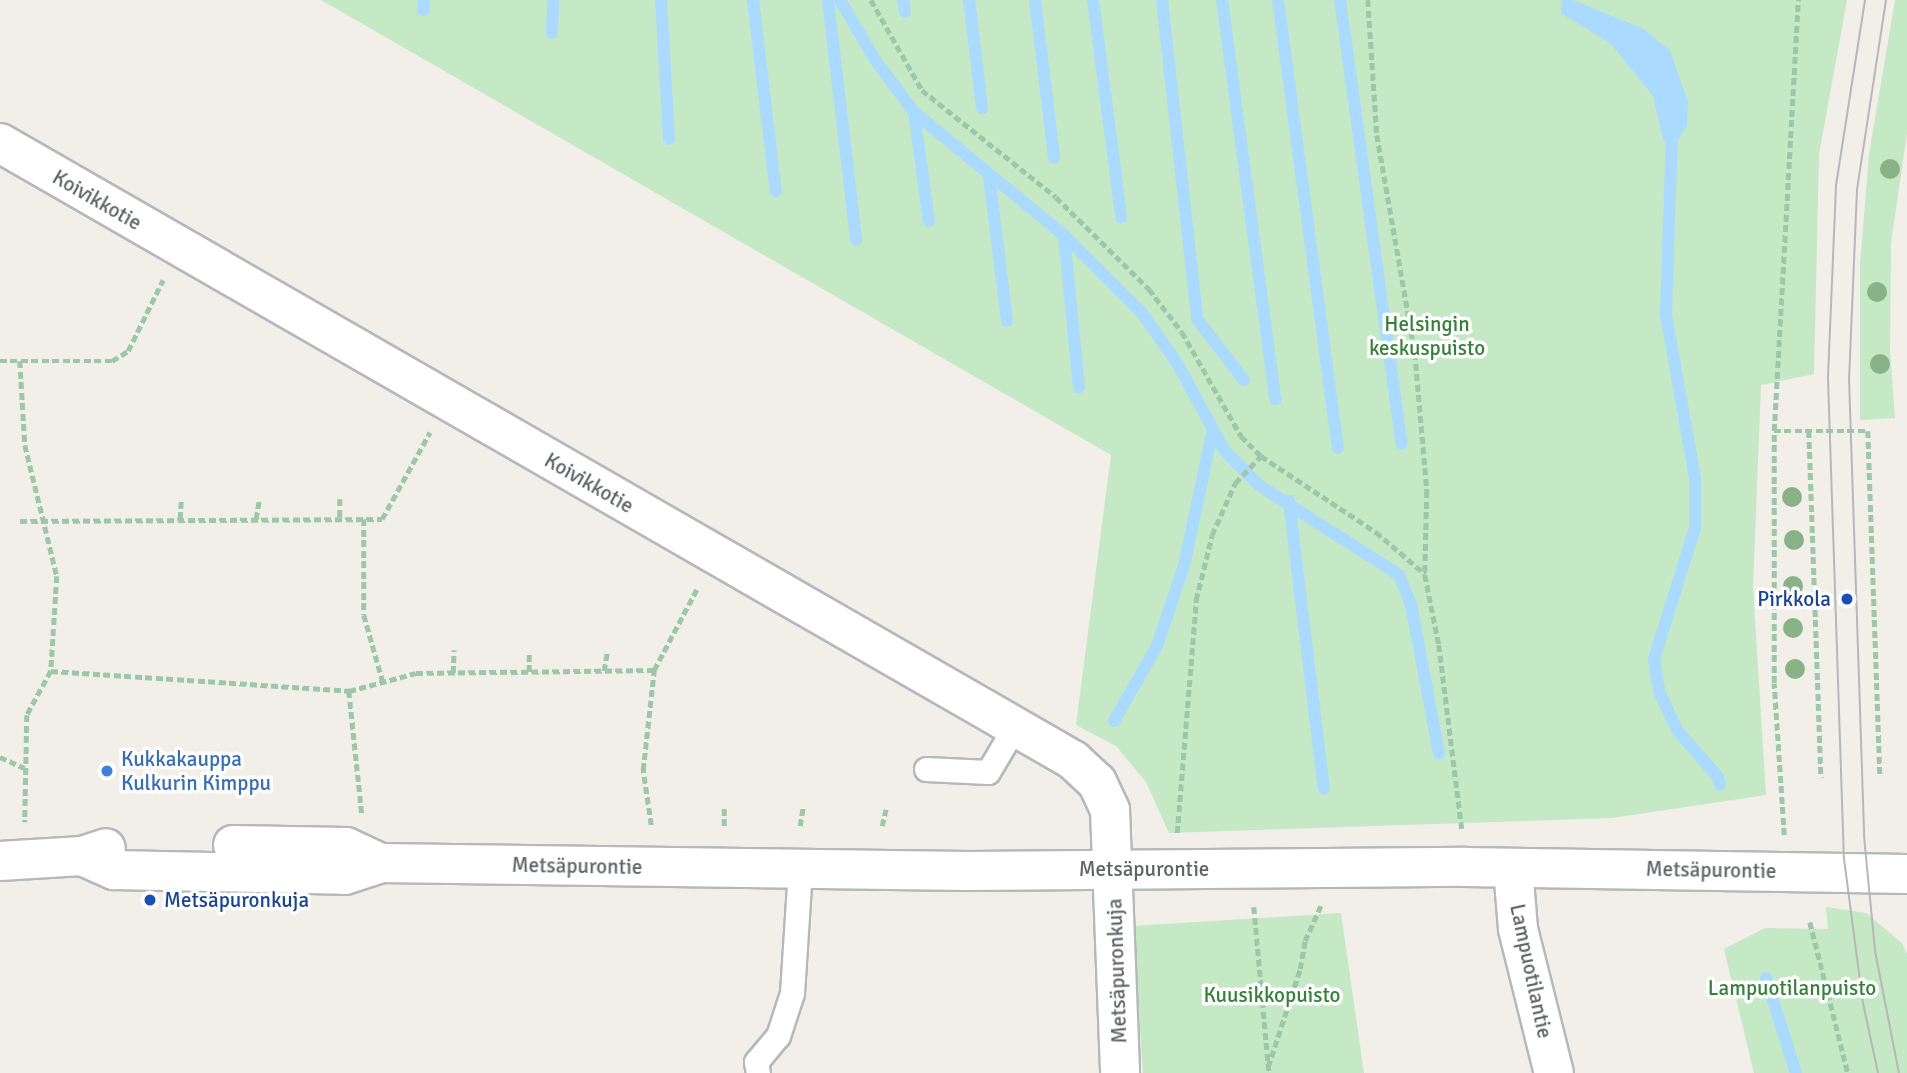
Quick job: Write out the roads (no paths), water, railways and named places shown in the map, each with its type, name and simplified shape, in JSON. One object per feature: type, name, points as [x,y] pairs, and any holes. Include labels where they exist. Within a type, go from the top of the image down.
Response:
[{"type":"street","name":"Koivikkotie","points":[[0,143],[1073,760],[1097,782],[1110,810],[1115,868]]},
{"type":"street","name":"Metsäpurontie","points":[[0,860],[82,856],[114,870],[345,875],[381,863],[800,869],[1513,868],[1907,874]]},
{"type":"street","name":"Metsäpuronkuja","points":[[1115,868],[1120,1073]]},
{"type":"street","name":"Lampuotilantie","points":[[1513,868],[1518,929],[1554,1073]]},
{"type":"lane","points":[[926,769],[988,772],[1014,728]]},
{"type":"lane","points":[[758,1073],[757,1062],[778,1036],[792,993],[800,869]]},
{"type":"water","points":[[1562,0],[1573,0],[1644,29],[1670,51],[1688,102],[1687,126],[1672,149],[1663,139],[1653,96],[1611,44],[1561,13]]},
{"type":"waterway","points":[[423,10],[424,0]]},
{"type":"waterway","points":[[552,33],[553,0]]},
{"type":"waterway","points":[[661,0],[669,139]]},
{"type":"waterway","points":[[753,0],[776,192]]},
{"type":"waterway","points":[[828,0],[856,240]]},
{"type":"waterway","points":[[840,0],[876,61],[914,112],[1064,235],[1142,313],[1177,363],[1225,451],[1260,486],[1399,575],[1411,604],[1439,753]]},
{"type":"waterway","points":[[903,0],[905,12]]},
{"type":"waterway","points":[[969,0],[982,108]]},
{"type":"waterway","points":[[1035,0],[1054,158]]},
{"type":"waterway","points":[[1093,0],[1121,217]]},
{"type":"waterway","points":[[1162,0],[1197,319],[1244,380]]},
{"type":"waterway","points":[[1222,0],[1275,399]]},
{"type":"waterway","points":[[1278,0],[1338,448]]},
{"type":"waterway","points":[[1340,0],[1402,444]]},
{"type":"waterway","points":[[914,112],[929,221]]},
{"type":"waterway","points":[[1672,132],[1666,315],[1695,477],[1695,528],[1654,659],[1659,691],[1677,730],[1718,777],[1720,785]]},
{"type":"waterway","points":[[989,176],[1007,321]]},
{"type":"waterway","points":[[1064,235],[1079,387]]},
{"type":"waterway","points":[[1114,721],[1157,646],[1184,566],[1212,433]]},
{"type":"waterway","points":[[1289,501],[1324,789]]},
{"type":"waterway","points":[[1766,978],[1796,1073]]},
{"type":"tram line","points":[[1865,0],[1836,186],[1828,379],[1844,859],[1863,1003],[1878,1073]]},
{"type":"tram line","points":[[1886,0],[1857,190],[1849,378],[1864,836],[1875,951],[1899,1073]]},
{"type":"place","name":"Pirkkola","points":[[1847,599]]},
{"type":"place","name":"Kukkakauppa Kulkurin Kimppu","points":[[107,771]]},
{"type":"place","name":"Metsäpuronkuja","points":[[150,900]]},
{"type":"park label","name":"Helsingin keskuspuisto","points":[[1427,336]]},
{"type":"park label","name":"Lampuotilanpuisto","points":[[1792,988]]},
{"type":"park label","name":"Kuusikkopuisto","points":[[1272,995]]}]
